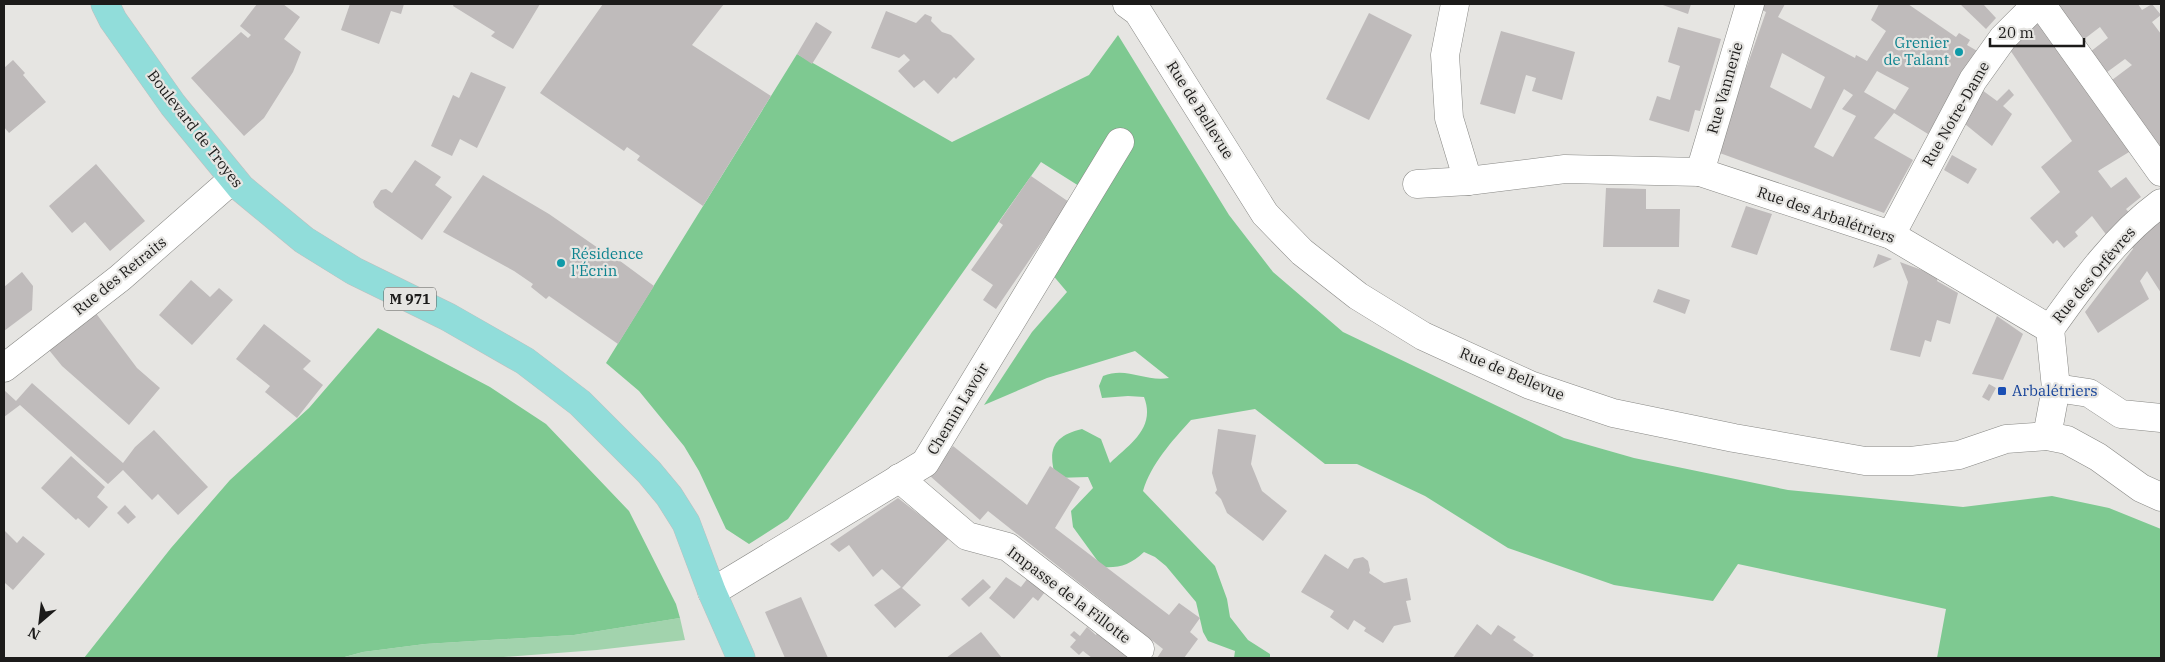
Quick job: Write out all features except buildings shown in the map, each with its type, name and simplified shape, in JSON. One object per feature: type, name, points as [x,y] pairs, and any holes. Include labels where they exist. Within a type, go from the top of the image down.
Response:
[{"type":"main road","name":"Boulevard de Troyes","points":[[105,4],[113,20],[173,105],[233,179],[304,240],[354,271],[448,317],[525,362],[580,403],[649,472],[686,523],[712,592],[741,658]]},
{"type":"street","name":"Rue de Bellevue","points":[[1127,4],[1138,12],[1265,214],[1302,252],[1358,296],[1423,336],[1530,385],[1613,413],[1734,438],[1865,461],[1911,461],[1959,455],[2006,439],[2047,436],[2067,440],[2098,457],[2141,488],[2161,497]]},
{"type":"street","points":[[1455,4],[1445,54],[1449,118],[1468,181]]},
{"type":"street","name":"Rue Vannerie","points":[[1700,172],[1750,4]]},
{"type":"street","points":[[2039,4],[2161,172]]},
{"type":"street","name":"Rue Notre-Dame","points":[[1891,235],[1973,80],[2003,38],[2039,4]]},
{"type":"street","name":"Chemin Lavoir","points":[[712,592],[925,463],[1120,142]]},
{"type":"street","name":"Rue des Arbalétriers","points":[[1417,184],[1468,181],[1565,169],[1700,172],[1891,235],[2050,329]]},
{"type":"street","name":"Rue des Retraits","points":[[4,368],[120,278],[233,179]]},
{"type":"street","name":"Rue des Orfèvres","points":[[2050,329],[2116,244],[2161,203]]},
{"type":"street","points":[[2047,436],[2056,388],[2050,329]]},
{"type":"street","points":[[2056,388],[2089,393],[2121,414],[2161,418]]},
{"type":"street","name":"Impasse de la Fillotte","points":[[899,478],[967,536],[1008,547],[1140,649]]},
{"type":"green space","points":[[1118,35],[1229,215],[1273,272],[1343,332],[1564,438],[1634,458],[1788,490],[1963,507],[2052,496],[2109,508],[2161,529],[2161,658],[1937,658],[1946,609],[1738,564],[1713,601],[1614,585],[1508,548],[1425,496],[1357,464],[1325,464],[1255,409],[1191,420],[1157,462],[1143,491],[1215,566],[1227,599],[1230,617],[1248,640],[1270,654],[1270,658],[1234,658],[1235,651],[1208,641],[1203,632],[1196,602],[1166,566],[1155,557],[1144,552],[1124,565],[1102,567],[1073,527],[1071,511],[1093,488],[1088,477],[1056,478],[1053,468],[1052,460],[1055,446],[1059,440],[1072,432],[1082,429],[1101,439],[1110,463],[1133,442],[1144,426],[1147,418],[1147,408],[1144,397],[1102,398],[1099,386],[1103,376],[1112,373],[1128,373],[1160,379],[1169,378],[1135,351],[1047,378],[984,405],[1032,332],[1067,292],[1051,273],[1079,186],[1041,162],[788,519],[749,544],[726,529],[699,471],[684,446],[639,391],[606,363],[797,54],[952,142],[1089,75]]},
{"type":"green space","points":[[378,328],[490,387],[546,424],[629,511],[676,604],[680,618],[574,635],[425,644],[363,652],[341,658],[84,658],[171,548],[230,480],[309,408]]},
{"type":"green space","points":[[680,618],[685,640],[597,650],[490,658],[341,658],[363,652],[425,644],[574,635]]},
{"type":"place","name":"Grenier de Talant","points":[[1959,52]]},
{"type":"place","name":"Résidence l'Écrin","points":[[561,263]]},
{"type":"place","name":"Arbalétriers","points":[[2002,391]]}]
